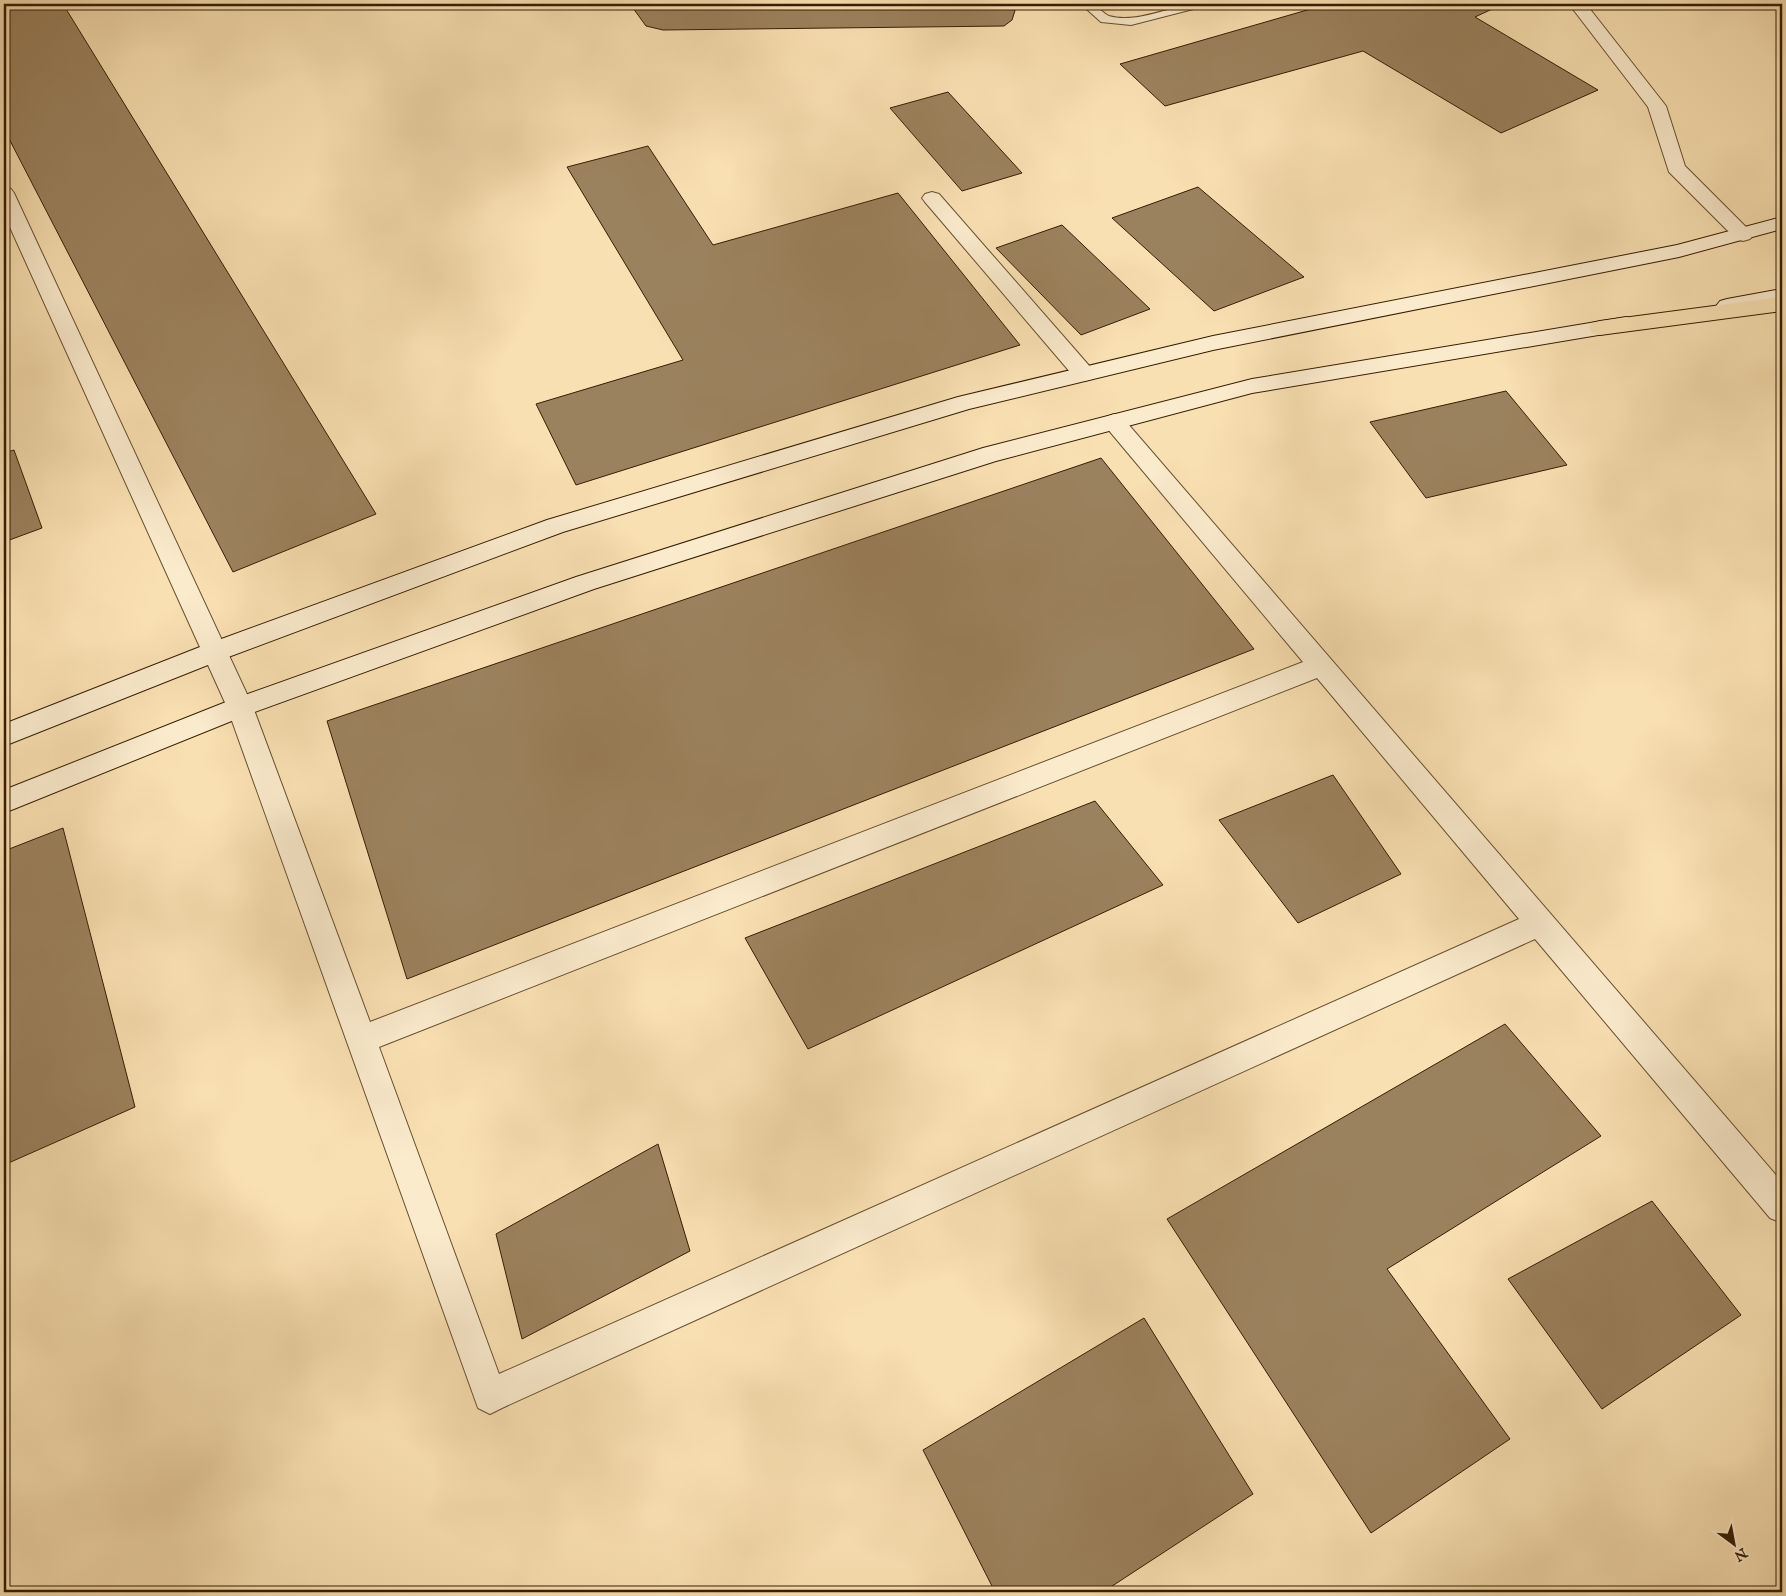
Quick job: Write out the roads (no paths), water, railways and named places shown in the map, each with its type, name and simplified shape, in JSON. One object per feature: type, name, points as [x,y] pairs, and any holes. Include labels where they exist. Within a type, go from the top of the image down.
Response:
[{"type":"highway","points":[[1600,328],[1782,304]]},
{"type":"street","points":[[1577,4],[1589,16],[1657,106],[1676,168],[1742,235]]},
{"type":"street","points":[[4,192],[240,707],[490,1396],[1540,923]]},
{"type":"street","points":[[932,198],[1084,374]]},
{"type":"street","points":[[4,735],[214,652],[555,526],[966,402],[1213,343],[1679,251],[1782,223]]},
{"type":"street","points":[[4,802],[240,707],[585,584],[991,454],[1252,386],[1782,296]]},
{"type":"street","points":[[1114,422],[1782,1208]]},
{"type":"street","points":[[361,1040],[1321,666]]},
{"type":"lane","points":[[1087,4],[1105,19],[1131,21],[1201,4]]}]
